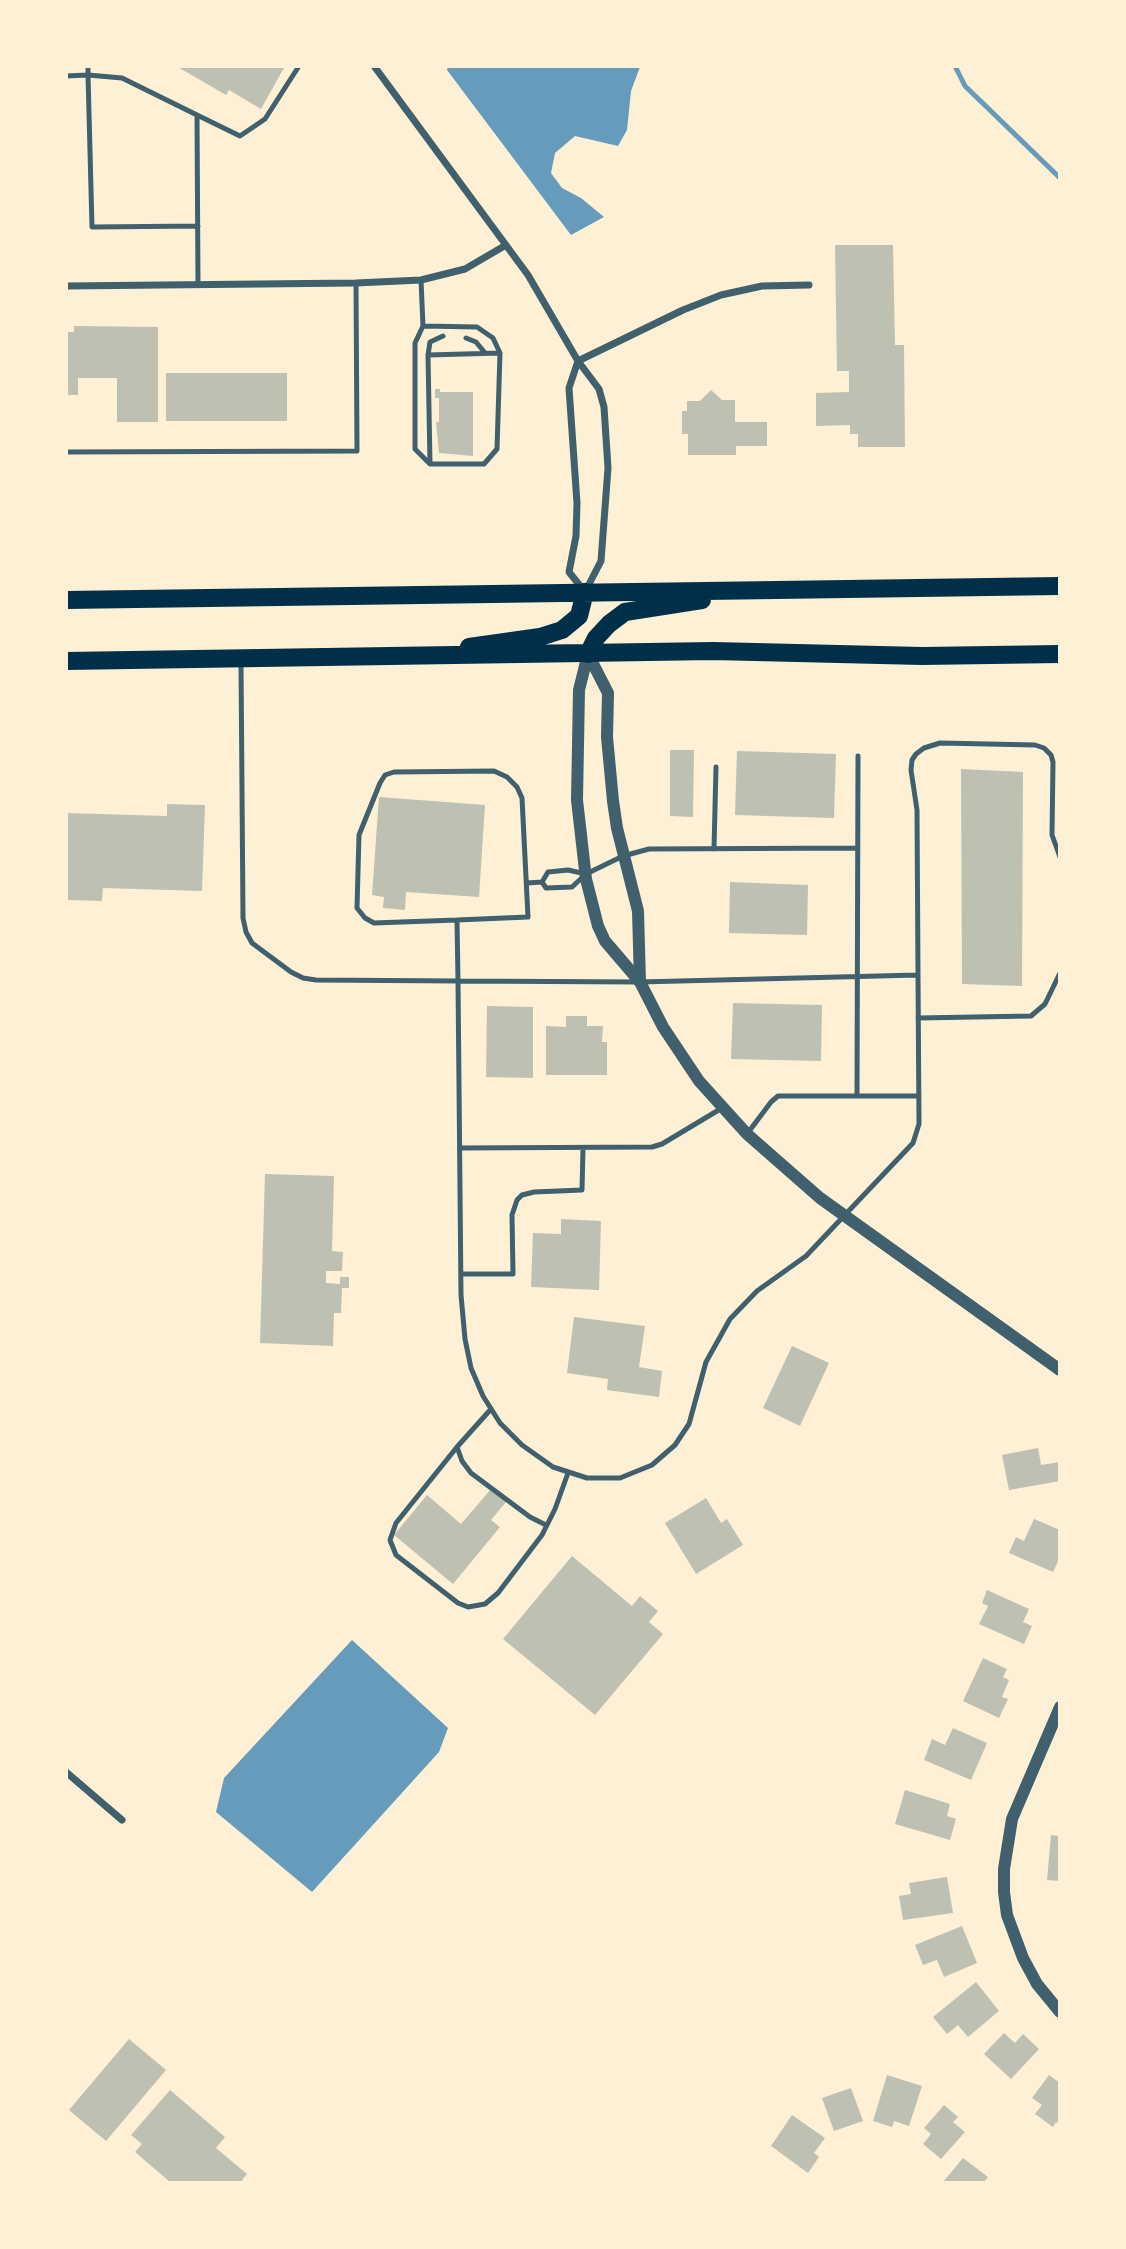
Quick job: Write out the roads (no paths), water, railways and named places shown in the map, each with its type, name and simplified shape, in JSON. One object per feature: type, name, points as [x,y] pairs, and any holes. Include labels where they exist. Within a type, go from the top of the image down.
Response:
[{"type":"highway","points":[[66,600],[1059,586]]},
{"type":"highway","points":[[588,654],[596,638],[625,612],[761,590]]},
{"type":"highway","points":[[400,657],[552,634],[576,619],[581,611],[585,593]]},
{"type":"highway","points":[[66,661],[713,651],[922,656],[1059,654]]},
{"type":"street","points":[[374,66],[545,300],[578,361],[598,389],[604,407],[609,450],[601,561],[585,593],[569,572],[576,536],[577,503],[569,388],[578,361],[683,310],[722,295],[762,286],[809,285]]},
{"type":"street","points":[[66,286],[421,280],[465,270],[506,245]]},
{"type":"street","points":[[588,654],[608,693],[607,737],[617,828],[638,911],[640,982]]},
{"type":"street","points":[[588,654],[579,690],[577,800],[586,874],[593,908],[606,941],[640,982],[683,1058],[722,1108],[747,1134],[800,1182],[1059,1370]]},
{"type":"street","points":[[1059,1707],[1012,1819],[1004,1869],[1004,1892],[1007,1915],[1023,1958],[1037,1984],[1059,2012]]},
{"type":"street","points":[[66,1772],[122,1820]]},
{"type":"lane","points":[[88,66],[92,227],[198,226]]},
{"type":"lane","points":[[66,76],[122,78],[240,136],[265,119],[299,66]]},
{"type":"lane","points":[[197,115],[198,285]]},
{"type":"lane","points":[[421,280],[423,326],[415,343],[415,449],[430,464],[484,464],[497,449],[500,353],[493,338],[477,327],[423,326]]},
{"type":"lane","points":[[66,452],[357,451],[356,283]]},
{"type":"lane","points":[[430,464],[428,355],[430,342],[443,336]]},
{"type":"lane","points":[[466,338],[475,342],[485,353]]},
{"type":"lane","points":[[428,355],[500,353]]},
{"type":"lane","points":[[241,659],[243,918],[252,943],[290,972],[316,980],[640,982],[918,975]]},
{"type":"lane","points":[[457,920],[462,1321],[467,1353],[476,1382],[491,1409],[522,1445],[538,1458],[568,1473],[587,1478],[620,1478],[652,1465],[675,1446],[689,1424],[706,1362],[730,1319],[757,1291],[806,1256],[913,1143],[919,1124],[917,810],[911,770],[916,754],[924,748],[940,743],[1035,745],[1044,748],[1051,755],[1053,762],[1052,835],[1059,858]]},
{"type":"lane","points":[[857,1096],[858,756]]},
{"type":"lane","points":[[714,849],[716,767]]},
{"type":"lane","points":[[494,771],[507,777],[517,787],[522,798],[528,917],[457,920],[374,923],[365,918],[357,908],[359,835],[380,783],[386,775],[394,772],[494,771]]},
{"type":"lane","points":[[542,882],[546,888],[572,887],[586,874],[623,856],[649,849],[858,848]]},
{"type":"lane","points":[[542,882],[548,872],[568,870],[586,874]]},
{"type":"lane","points":[[527,883],[542,882]]},
{"type":"lane","points":[[918,1018],[1031,1016],[1045,1004],[1059,973]]},
{"type":"lane","points":[[747,1134],[778,1096],[919,1096]]},
{"type":"lane","points":[[460,1148],[652,1147],[662,1144],[722,1108]]},
{"type":"lane","points":[[461,1274],[513,1274],[512,1215],[517,1200],[522,1195],[534,1192],[582,1190],[583,1148]]},
{"type":"lane","points":[[491,1409],[396,1523],[390,1534],[391,1546],[396,1555],[458,1603],[477,1607],[498,1593],[536,1544],[568,1473]]},
{"type":"lane","points":[[457,1447],[462,1461],[471,1473],[530,1517],[546,1525]]},
{"type":"water","points":[[448,66],[640,67],[631,91],[627,130],[618,146],[575,136],[555,153],[551,173],[562,188],[581,198],[604,217],[571,235],[447,70]]},
{"type":"water","points":[[352,1640],[448,1728],[439,1752],[312,1892],[216,1812],[224,1778]]},
{"type":"waterway","points":[[955,66],[965,86],[1060,178]]}]
